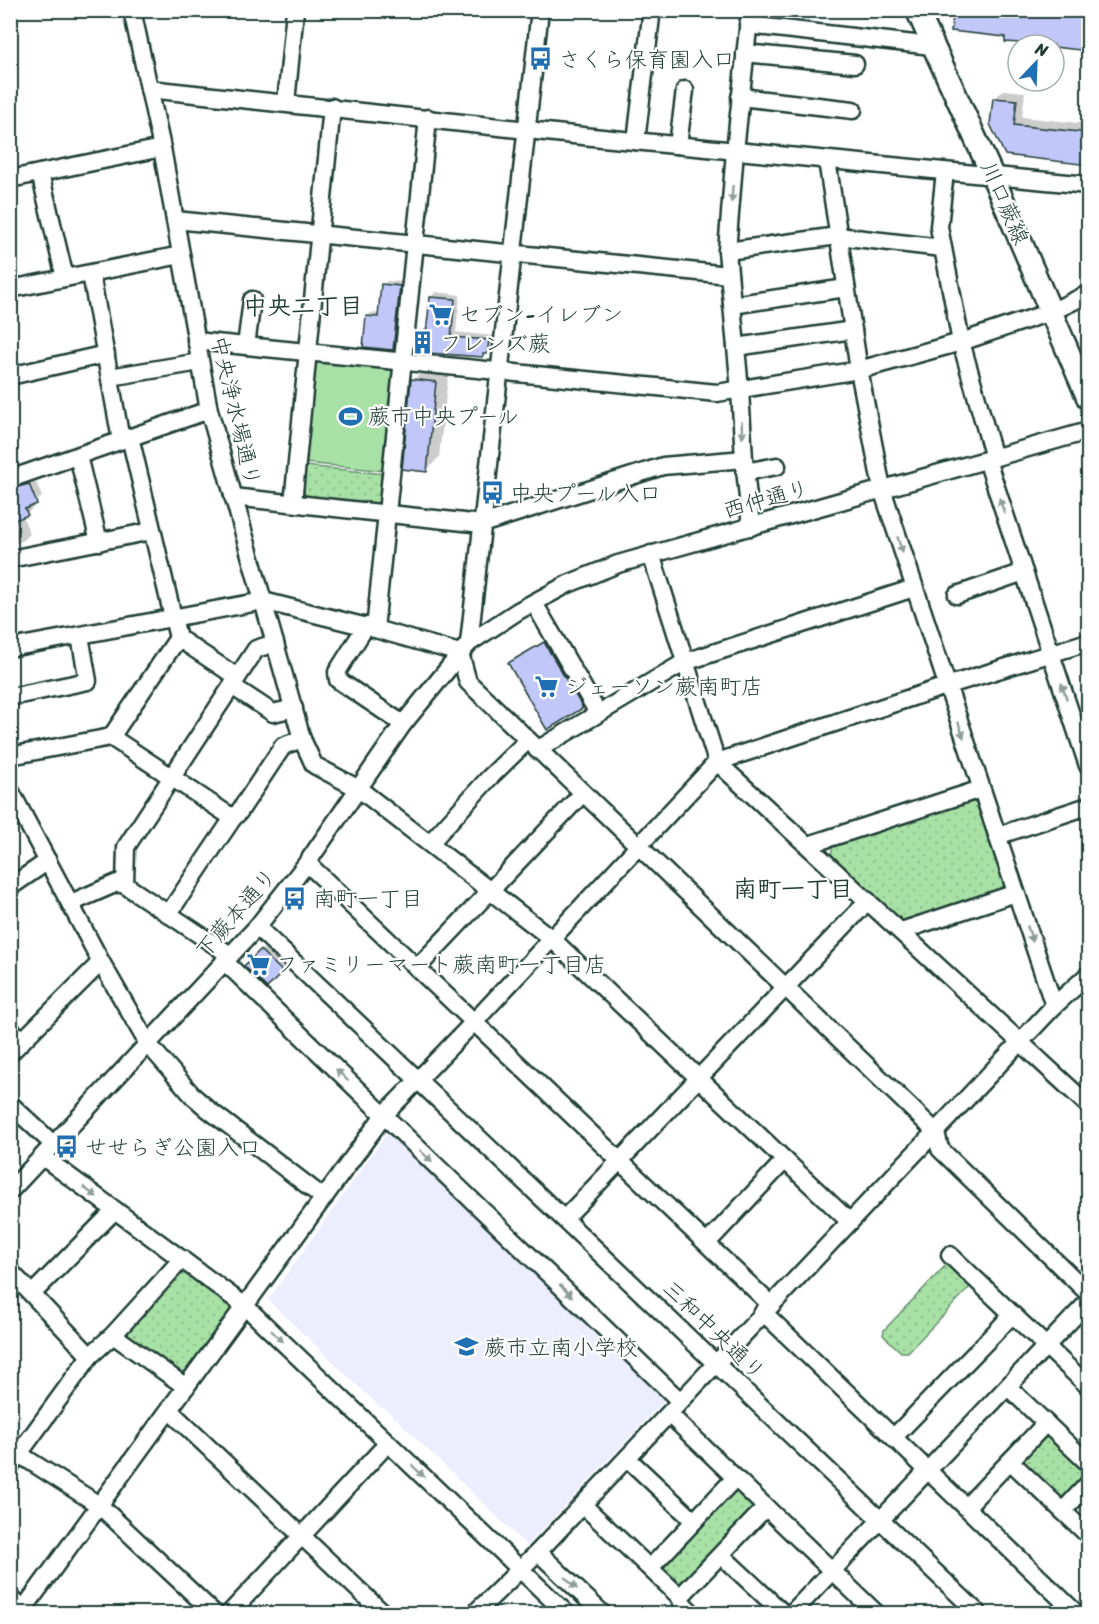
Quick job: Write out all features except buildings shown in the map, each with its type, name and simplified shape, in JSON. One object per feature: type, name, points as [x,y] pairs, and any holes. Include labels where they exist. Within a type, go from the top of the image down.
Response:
[{"type":"main road","name":"川口蕨線","points":[[917,10],[1053,311],[1089,398]]},
{"type":"street","name":"中央浄水場通り","points":[[132,10],[162,148],[209,410],[302,739],[314,765],[358,789],[552,939],[850,1222]]},
{"type":"street","points":[[286,103],[295,10]]},
{"type":"street","points":[[540,10],[482,524],[465,648],[468,682],[936,1132],[939,1149],[1089,1293]]},
{"type":"street","points":[[636,141],[651,17]]},
{"type":"street","points":[[751,527],[728,251],[735,151],[749,18],[932,46]]},
{"type":"street","points":[[745,52],[855,64]]},
{"type":"street","points":[[149,89],[636,141],[1089,185]]},
{"type":"street","points":[[678,145],[685,90]]},
{"type":"street","points":[[740,97],[853,110]]},
{"type":"street","points":[[293,502],[333,107]]},
{"type":"street","points":[[403,724],[338,680],[337,672],[370,627],[387,513],[428,118]]},
{"type":"street","points":[[10,179],[162,148]]},
{"type":"street","points":[[827,160],[859,370],[882,489],[1054,1006]]},
{"type":"street","points":[[945,172],[939,227],[961,342],[990,459],[1024,572],[1089,766]]},
{"type":"street","points":[[40,173],[64,278]]},
{"type":"street","points":[[175,220],[729,275]]},
{"type":"street","points":[[728,251],[838,236],[942,248]]},
{"type":"street","points":[[10,289],[181,255]]},
{"type":"street","points":[[91,274],[110,377],[175,617],[178,638],[111,737]]},
{"type":"street","points":[[732,305],[846,288]]},
{"type":"street","points":[[196,341],[717,393],[859,370],[961,342],[1053,311],[1089,294]]},
{"type":"street","points":[[246,346],[252,300]]},
{"type":"street","points":[[736,347],[853,330]]},
{"type":"street","points":[[10,376],[106,354]]},
{"type":"street","points":[[110,377],[200,362]]},
{"type":"street","points":[[10,479],[209,410]]},
{"type":"street","name":"西仲通り","points":[[465,648],[534,603],[568,584],[618,564],[1089,431]]},
{"type":"street","points":[[78,456],[99,542]]},
{"type":"street","points":[[233,497],[482,524],[663,466],[777,466]]},
{"type":"street","points":[[10,559],[152,531]]},
{"type":"street","points":[[651,554],[717,762],[1089,1106]]},
{"type":"street","points":[[957,595],[1024,572]]},
{"type":"street","points":[[430,843],[489,778],[532,745],[686,662],[914,588]]},
{"type":"street","points":[[10,648],[264,601],[465,648]]},
{"type":"street","points":[[534,603],[597,712]]},
{"type":"street","points":[[10,697],[88,681],[80,636]]},
{"type":"street","points":[[178,638],[273,713],[294,708]]},
{"type":"street","points":[[21,1608],[186,1387],[384,1115],[717,762],[946,686],[1089,642]]},
{"type":"street","points":[[126,885],[126,847],[256,649],[275,643]]},
{"type":"street","name":"下蕨本通り","points":[[10,1191],[257,927],[307,863],[403,724],[465,648]]},
{"type":"street","points":[[10,756],[111,737],[233,818]]},
{"type":"street","points":[[169,913],[283,746],[302,739]]},
{"type":"street","points":[[808,846],[981,789]]},
{"type":"street","points":[[10,790],[101,962],[148,1044],[193,1096],[324,1198]]},
{"type":"street","points":[[417,968],[583,793]]},
{"type":"street","points":[[997,836],[1089,806]]},
{"type":"street","points":[[10,887],[48,861]]},
{"type":"street","points":[[307,863],[707,1243],[767,1308],[894,1437],[1077,1614]]},
{"type":"street","points":[[71,903],[117,883],[126,885],[169,913],[227,958],[674,1407],[735,1478],[877,1614]]},
{"type":"street","points":[[901,931],[1016,893]]},
{"type":"street","points":[[565,1218],[868,901]]},
{"type":"street","name":"三和中央通り","points":[[257,927],[979,1614]]},
{"type":"street","points":[[14,1041],[101,962]]},
{"type":"street","points":[[474,1614],[538,1552],[1054,1006],[1089,975]]},
{"type":"street","points":[[10,1104],[48,1151],[115,1210],[245,1306],[567,1614]]},
{"type":"street","points":[[707,1243],[785,1160]]},
{"type":"street","points":[[33,1293],[115,1210]]},
{"type":"street","points":[[950,1255],[1089,1386]]},
{"type":"street","points":[[182,1259],[113,1335],[90,1356],[13,1456],[99,1505],[215,1614]]},
{"type":"street","points":[[10,1271],[90,1356]]},
{"type":"street","points":[[791,1614],[1089,1302]]},
{"type":"street","points":[[894,1437],[1012,1315]]},
{"type":"street","points":[[113,1335],[186,1387]]},
{"type":"street","points":[[1008,1387],[1089,1463]]},
{"type":"street","points":[[169,1410],[384,1614]]},
{"type":"street","points":[[966,1507],[1046,1423]]},
{"type":"street","points":[[229,1614],[388,1443]]},
{"type":"street","points":[[627,1458],[694,1521]]},
{"type":"street","points":[[1010,1461],[1089,1534]]},
{"type":"street","points":[[650,1568],[735,1478]]},
{"type":"street","points":[[1063,1511],[1089,1484]]},
{"type":"street","points":[[583,1504],[680,1597],[682,1603],[693,1614]]},
{"type":"street","points":[[680,1597],[766,1508]]},
{"type":"street","points":[[538,1552],[603,1614]]},
{"type":"street","points":[[721,1554],[784,1614]]},
{"type":"shaded area","name":"蕨市立南小学校","points":[[386,1135],[393,1137],[663,1395],[664,1401],[527,1546],[386,1409],[381,1408],[268,1300]]},
{"type":"green space","name":"蕨市中央プール","points":[[320,357],[393,366],[395,370],[386,471],[305,463],[314,363]]},
{"type":"green space","points":[[305,466],[385,474],[383,501],[378,505],[307,497],[302,489]]},
{"type":"green space","points":[[969,800],[976,803],[1006,891],[903,924],[831,857],[833,844]]},
{"type":"green space","points":[[952,1264],[971,1282],[970,1287],[908,1352],[901,1352],[883,1335],[884,1330],[946,1265]]},
{"type":"green space","points":[[183,1269],[233,1302],[231,1311],[186,1376],[124,1336],[123,1332]]},
{"type":"green space","points":[[1045,1430],[1088,1467],[1088,1479],[1064,1500],[1022,1461],[1022,1455]]},
{"type":"green space","points":[[735,1487],[757,1509],[680,1588],[659,1568]]},
{"type":"place","name":"さくら保育園入口","points":[[541,59]]},
{"type":"place","name":"セブン-イレブン","points":[[441,314]]},
{"type":"place","name":"フレンズ蕨","points":[[422,343]]},
{"type":"place","name":"蕨市中央プール","points":[[350,416]]},
{"type":"place","name":"中央プール入口","points":[[492,493]]},
{"type":"place","name":"ジェーソン蕨南町店","points":[[547,686]]},
{"type":"place","name":"南町一丁目","points":[[295,898]]},
{"type":"place","name":"ファミリーマート蕨南町一丁目店","points":[[258,964]]},
{"type":"place","name":"せせらぎ公園入口","points":[[67,1147]]},
{"type":"place","name":"蕨市立南小学校","points":[[466,1347]]},
{"type":"district","name":"中央二丁目","points":[[303,306]]},
{"type":"district","name":"南町一丁目","points":[[793,889]]}]
